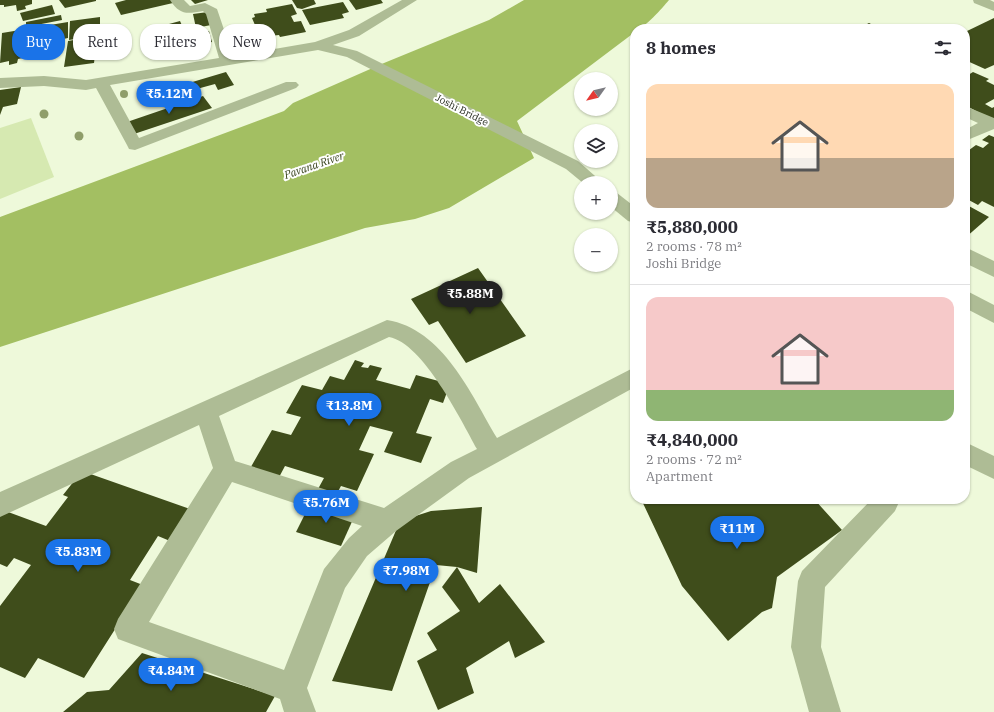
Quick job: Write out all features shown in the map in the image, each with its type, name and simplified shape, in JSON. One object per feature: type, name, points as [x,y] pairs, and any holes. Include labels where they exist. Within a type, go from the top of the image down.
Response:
[{"type":"street","points":[[176,0],[187,10],[205,7],[212,12],[227,62]]},
{"type":"street","points":[[0,83],[44,81],[86,85],[318,46],[354,32],[411,0]]},
{"type":"street","points":[[979,0],[994,7]]},
{"type":"street","name":"Joshi Bridge","points":[[318,46],[352,54],[572,165],[585,176]]},
{"type":"street","points":[[100,83],[135,145],[291,85]]},
{"type":"street","points":[[970,113],[992,124]]},
{"type":"street","points":[[970,134],[992,124]]},
{"type":"street","points":[[618,203],[630,213]]},
{"type":"street","points":[[970,257],[994,270]]},
{"type":"street","points":[[970,301],[994,315]]},
{"type":"street","points":[[0,505],[387,328],[407,334],[426,351],[454,385],[492,453]]},
{"type":"street","points":[[226,469],[128,629],[296,700],[334,579],[358,547],[387,522],[460,470],[630,379]]},
{"type":"street","points":[[206,411],[226,469]]},
{"type":"street","points":[[970,456],[994,468]]},
{"type":"street","points":[[226,469],[387,522]]},
{"type":"street","points":[[825,712],[806,647],[812,581],[884,504]]},
{"type":"shaded area","points":[[31,118],[54,177],[0,199],[0,128]]},
{"type":"water","name":"Pavana River","points":[[524,0],[669,0],[646,24],[630,24],[630,36],[582,72],[574,72],[574,78],[517,121],[534,158],[449,208],[415,219],[365,228],[0,347],[0,217],[284,111],[293,103],[384,63],[489,20]]},
{"type":"building","points":[[0,0],[32,0],[32,4],[25,6],[26,9],[17,11],[16,5],[4,7],[4,5],[0,5]]},
{"type":"building","points":[[59,0],[96,0],[96,1],[65,8]]},
{"type":"building","points":[[126,0],[171,0],[173,3],[121,15],[115,3]]},
{"type":"building","points":[[191,0],[208,0],[195,4]]},
{"type":"building","points":[[292,0],[314,0],[316,4],[302,9],[297,8]]},
{"type":"building","points":[[349,0],[381,0],[383,3],[356,10]]},
{"type":"building","points":[[343,2],[349,12],[342,14],[344,18],[310,25],[302,10]]},
{"type":"building","points":[[292,4],[297,14],[291,16],[294,22],[301,21],[306,32],[280,37],[279,35],[276,35],[276,24],[254,24],[252,18],[255,17],[254,14],[267,12],[266,9]]},
{"type":"building","points":[[52,5],[55,14],[23,21],[20,13]]},
{"type":"building","points":[[208,12],[211,24],[195,24],[193,14]]},
{"type":"building","points":[[61,15],[62,20],[41,24],[26,24],[26,22]]},
{"type":"building","points":[[100,17],[100,24],[73,24],[73,39],[69,40],[70,21]]},
{"type":"building","points":[[994,18],[994,65],[985,69],[970,62],[970,30]]},
{"type":"building","points":[[180,21],[181,24],[169,24]]},
{"type":"building","points":[[68,22],[68,38],[65,39],[65,24],[56,24]]},
{"type":"building","points":[[12,31],[12,60],[18,60],[17,63],[9,65],[9,61],[0,63],[2,33]]},
{"type":"building","points":[[73,40],[73,60],[94,60],[94,63],[64,67],[68,41]]},
{"type":"building","points":[[226,72],[234,85],[218,90],[215,84],[193,90],[189,83]]},
{"type":"building","points":[[973,72],[989,79],[986,81],[994,85],[994,99],[985,104],[992,108],[994,107],[994,121],[970,108],[970,74]]},
{"type":"building","points":[[21,87],[17,104],[3,107],[0,115],[0,90]]},
{"type":"building","points":[[203,96],[212,108],[134,134],[127,122]]},
{"type":"building","points":[[989,135],[994,137],[994,207],[982,201],[978,205],[970,201],[970,149],[976,145],[983,148],[989,143],[982,140]]},
{"type":"building","points":[[970,207],[989,217],[970,234]]},
{"type":"building","points":[[478,268],[526,336],[466,363],[438,321],[429,325],[411,299]]},
{"type":"building","points":[[355,360],[364,363],[361,367],[368,368],[370,365],[382,368],[376,380],[410,389],[416,375],[450,384],[443,403],[430,399],[416,433],[432,437],[421,463],[384,452],[393,432],[370,426],[359,450],[374,454],[357,491],[341,486],[336,495],[318,489],[324,478],[285,466],[277,481],[248,472],[272,430],[291,435],[301,417],[286,413],[302,385],[322,390],[330,376],[344,380]]},
{"type":"building","points":[[82,471],[190,509],[170,541],[158,536],[130,580],[148,587],[119,623],[84,678],[38,658],[25,678],[0,667],[0,606],[31,565],[14,558],[7,567],[0,564],[0,509],[46,526],[68,497],[63,495]]},
{"type":"building","points":[[311,502],[355,515],[341,546],[296,532]]},
{"type":"building","points":[[643,504],[819,504],[842,530],[777,577],[772,608],[762,612],[728,641],[682,586]]},
{"type":"building","points":[[482,507],[477,573],[457,567],[436,565],[392,691],[332,681],[400,521],[431,511]]},
{"type":"building","points":[[457,567],[479,603],[500,584],[545,642],[515,658],[509,641],[466,668],[474,693],[438,710],[417,661],[437,650],[427,633],[460,611],[442,587]]},
{"type":"building","points":[[142,653],[275,696],[266,712],[63,712],[87,692],[109,690]]}]
